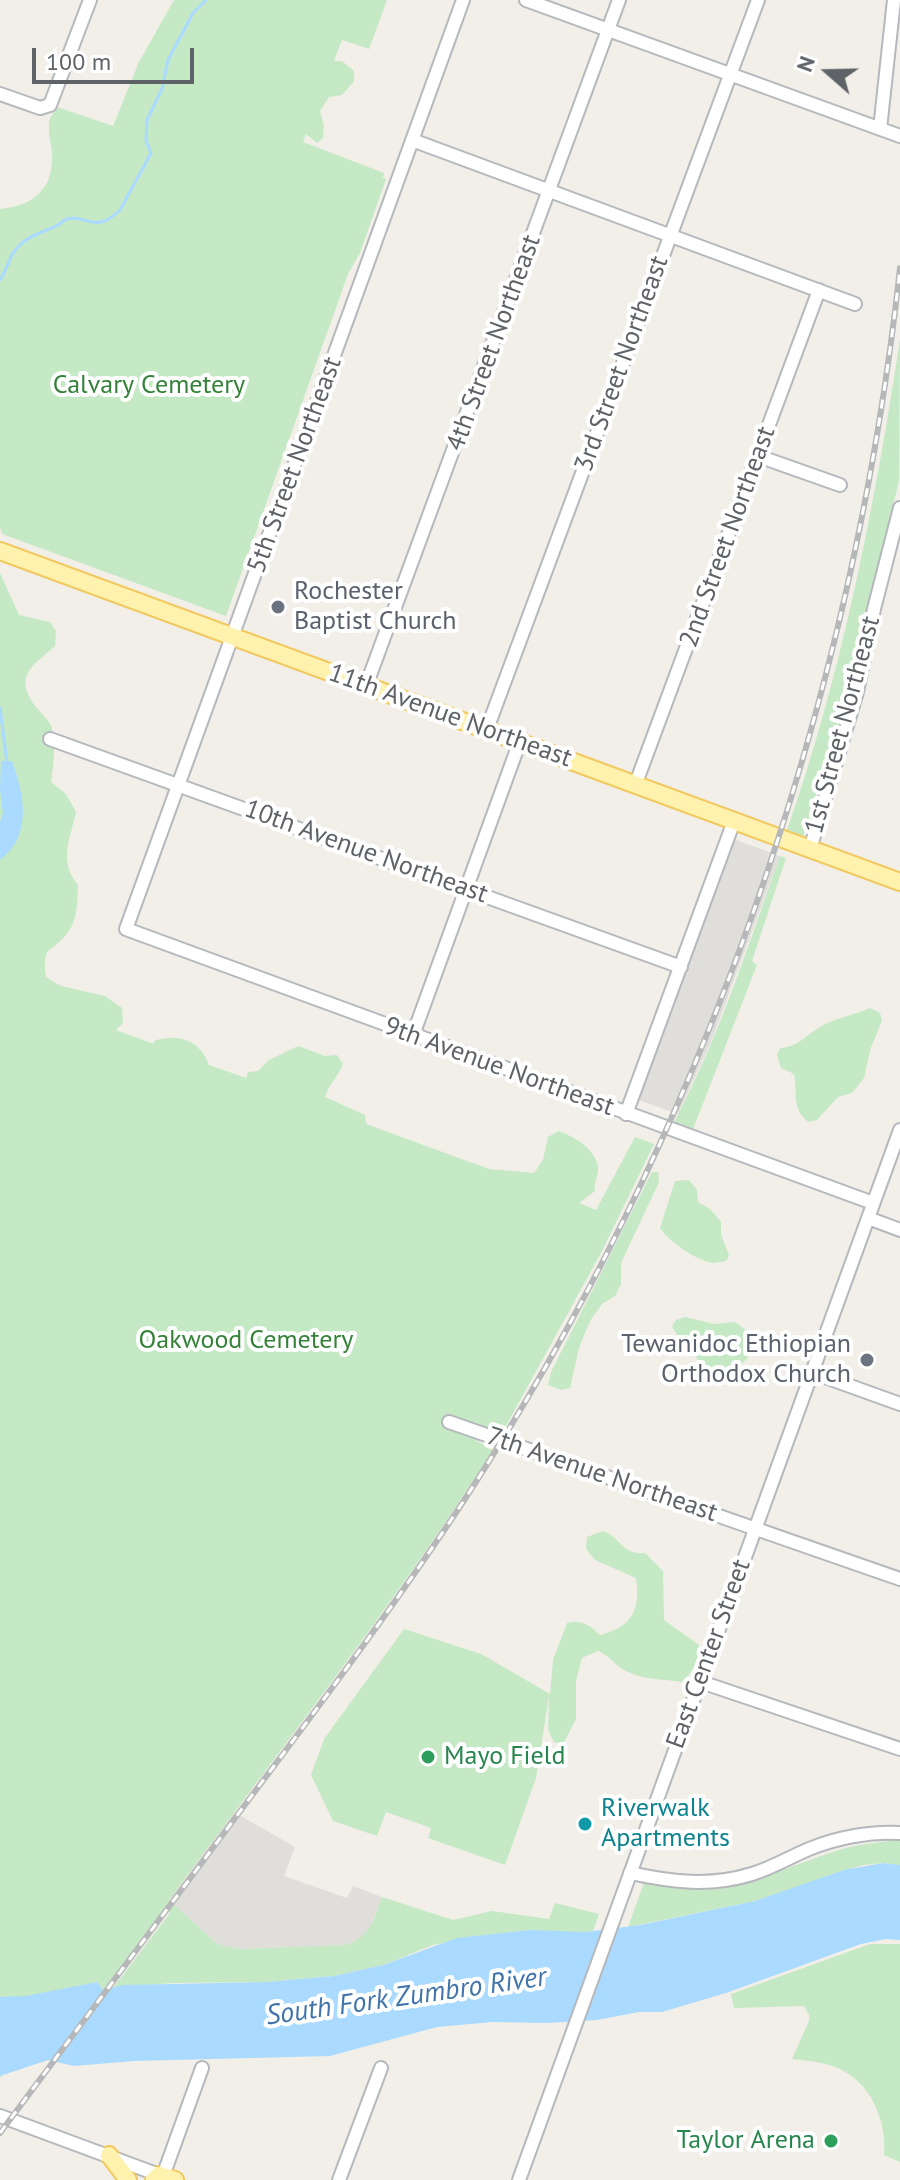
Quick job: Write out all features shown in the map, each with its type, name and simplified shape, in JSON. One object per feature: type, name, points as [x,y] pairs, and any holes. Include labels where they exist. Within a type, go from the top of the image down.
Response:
[{"type":"main road","name":"11th Avenue Northeast","points":[[7,554],[900,882]]},
{"type":"main road","points":[[109,2155],[128,2180]]},
{"type":"street","points":[[0,94],[45,108],[53,100],[90,0]]},
{"type":"street","name":"5th Street Northeast","points":[[126,929],[463,0]]},
{"type":"street","points":[[526,0],[900,136]]},
{"type":"street","name":"4th Street Northeast","points":[[366,686],[619,0]]},
{"type":"street","name":"3rd Street Northeast","points":[[487,729],[758,0]]},
{"type":"street","points":[[880,129],[894,0]]},
{"type":"street","points":[[412,140],[855,304]]},
{"type":"street","name":"2nd Street Northeast","points":[[636,783],[819,290]]},
{"type":"street","points":[[758,456],[840,485]]},
{"type":"street","name":"1st Street Northeast","points":[[810,849],[857,692],[900,508]]},
{"type":"street","name":"10th Avenue Northeast","points":[[50,739],[681,967]]},
{"type":"street","points":[[413,1035],[520,741]]},
{"type":"street","points":[[626,1114],[734,821]]},
{"type":"street","name":"9th Avenue Northeast","points":[[126,929],[873,1203]]},
{"type":"street","name":"East Center Street","points":[[519,2180],[900,1130]]},
{"type":"street","points":[[868,1218],[900,1230]]},
{"type":"street","points":[[814,1373],[900,1404]]},
{"type":"street","name":"7th Avenue Northeast","points":[[449,1422],[900,1579]]},
{"type":"street","points":[[698,1681],[900,1749]]},
{"type":"street","points":[[630,1873],[679,1883],[725,1881],[755,1874],[811,1848],[871,1834],[900,1833]]},
{"type":"street","points":[[0,2116],[163,2178],[202,2068]]},
{"type":"street","points":[[339,2180],[381,2068]]},
{"type":"shaded area","points":[[733,839],[780,856],[711,1042],[678,1114],[636,1099]]},
{"type":"shaded area","points":[[234,1812],[295,1847],[284,1876],[347,1898],[353,1886],[382,1897],[370,1928],[360,1941],[345,1945],[227,1947],[216,1943],[169,1900]]},
{"type":"green space","name":"Calvary Cemetery","points":[[174,0],[387,0],[369,49],[342,40],[334,61],[342,61],[354,71],[354,81],[342,95],[329,97],[320,111],[323,138],[317,143],[306,134],[303,142],[384,173],[383,178],[386,179],[360,253],[348,274],[226,616],[2,534],[0,527],[0,209],[30,200],[49,179],[52,152],[49,122],[57,107],[113,126],[139,62]]},
{"type":"green space","points":[[900,339],[899,481],[842,714],[803,837],[787,830],[824,712],[855,588]]},
{"type":"green space","name":"Oakwood Cemetery","points":[[0,573],[19,615],[50,622],[56,631],[55,646],[28,672],[26,687],[53,732],[51,782],[66,794],[76,812],[67,859],[78,885],[73,924],[46,954],[46,977],[61,986],[105,996],[122,1008],[123,1023],[116,1030],[154,1044],[154,1041],[180,1038],[194,1044],[209,1065],[246,1078],[248,1072],[258,1071],[269,1060],[298,1046],[325,1056],[337,1055],[343,1064],[325,1097],[365,1115],[366,1124],[489,1169],[534,1173],[543,1160],[548,1137],[559,1131],[579,1141],[595,1157],[598,1171],[595,1191],[579,1203],[596,1210],[635,1137],[654,1144],[601,1253],[502,1433],[480,1426],[472,1438],[493,1450],[376,1622],[169,1900],[216,1943],[241,1949],[345,1945],[354,1942],[366,1932],[382,1897],[453,1920],[492,1911],[549,1919],[555,1903],[599,1914],[593,1931],[529,1930],[478,1936],[433,1945],[383,1965],[334,1976],[113,1988],[170,1913],[165,1908],[103,1991],[97,1982],[63,1990],[0,2078]]},
{"type":"green space","points":[[780,856],[786,858],[752,961],[757,965],[693,1129],[674,1122],[719,1025]]},
{"type":"green space","points":[[870,1008],[880,1013],[882,1021],[871,1047],[864,1078],[852,1093],[838,1097],[817,1120],[808,1122],[797,1106],[794,1074],[781,1068],[777,1055],[780,1048],[797,1043],[826,1024]]},
{"type":"green space","points":[[652,1172],[658,1172],[659,1182],[621,1263],[621,1284],[615,1296],[602,1304],[590,1321],[579,1348],[570,1388],[561,1390],[548,1385],[551,1372]]},
{"type":"green space","points":[[689,1180],[697,1190],[698,1202],[710,1209],[721,1222],[721,1235],[729,1255],[726,1260],[714,1263],[700,1259],[676,1245],[660,1228],[675,1181]]},
{"type":"green space","points":[[685,1317],[714,1324],[735,1322],[747,1331],[756,1344],[738,1367],[725,1371],[710,1369],[700,1363],[672,1326],[676,1320]]},
{"type":"green space","name":"Mayo Field","points":[[603,1531],[626,1549],[645,1553],[663,1571],[664,1620],[699,1645],[697,1661],[686,1678],[682,1682],[638,1676],[598,1651],[582,1658],[576,1681],[576,1719],[563,1744],[554,1742],[548,1730],[549,1696],[536,1778],[505,1865],[428,1838],[431,1828],[386,1812],[377,1836],[333,1821],[311,1775],[324,1739],[404,1629],[481,1654],[550,1694],[553,1660],[567,1623],[585,1624],[600,1635],[627,1622],[637,1599],[636,1578],[595,1560],[586,1549],[587,1537]]},
{"type":"green space","points":[[900,1841],[900,1865],[863,1865],[755,1901],[628,1927],[645,1880],[687,1888],[719,1887],[754,1879],[846,1848]]},
{"type":"green space","points":[[870,1944],[900,1944],[900,2162],[884,2155],[881,2121],[865,2088],[834,2066],[792,2059],[809,2021],[804,2006],[734,2008],[731,1994]]},
{"type":"water","points":[[1,761],[12,761],[20,787],[23,814],[17,839],[0,860],[0,822],[3,813]]},
{"type":"water","name":"South Fork Zumbro River","points":[[883,1863],[900,1865],[900,1940],[886,1939],[861,1944],[726,1993],[662,2012],[639,2012],[597,2020],[492,2022],[437,2027],[330,2056],[134,2061],[74,2066],[48,2060],[0,2076],[0,1997],[26,1996],[97,1982],[103,1990],[123,1985],[267,1982],[334,1976],[383,1965],[457,1938],[529,1930],[585,1932],[640,1925],[755,1901],[844,1870]]},
{"type":"waterway","points":[[0,280],[19,245],[30,237],[67,219],[97,223],[120,210],[151,153],[146,141],[147,120],[162,89],[168,60],[193,13],[206,0]]},
{"type":"waterway","points":[[0,708],[7,763]]},
{"type":"railway","points":[[0,2133],[334,1686],[438,1539],[549,1361],[626,1215],[694,1065],[754,910],[804,753],[846,593],[878,431],[900,268]]},
{"type":"place","name":"Rochester Baptist Church","points":[[278,607]]},
{"type":"place","name":"Tewanidoc Ethiopian Orthodox Church","points":[[867,1360]]},
{"type":"place","name":"Mayo Field","points":[[428,1757]]},
{"type":"place","name":"Riverwalk Apartments","points":[[585,1824]]},
{"type":"place","name":"Taylor Arena","points":[[831,2141]]}]
